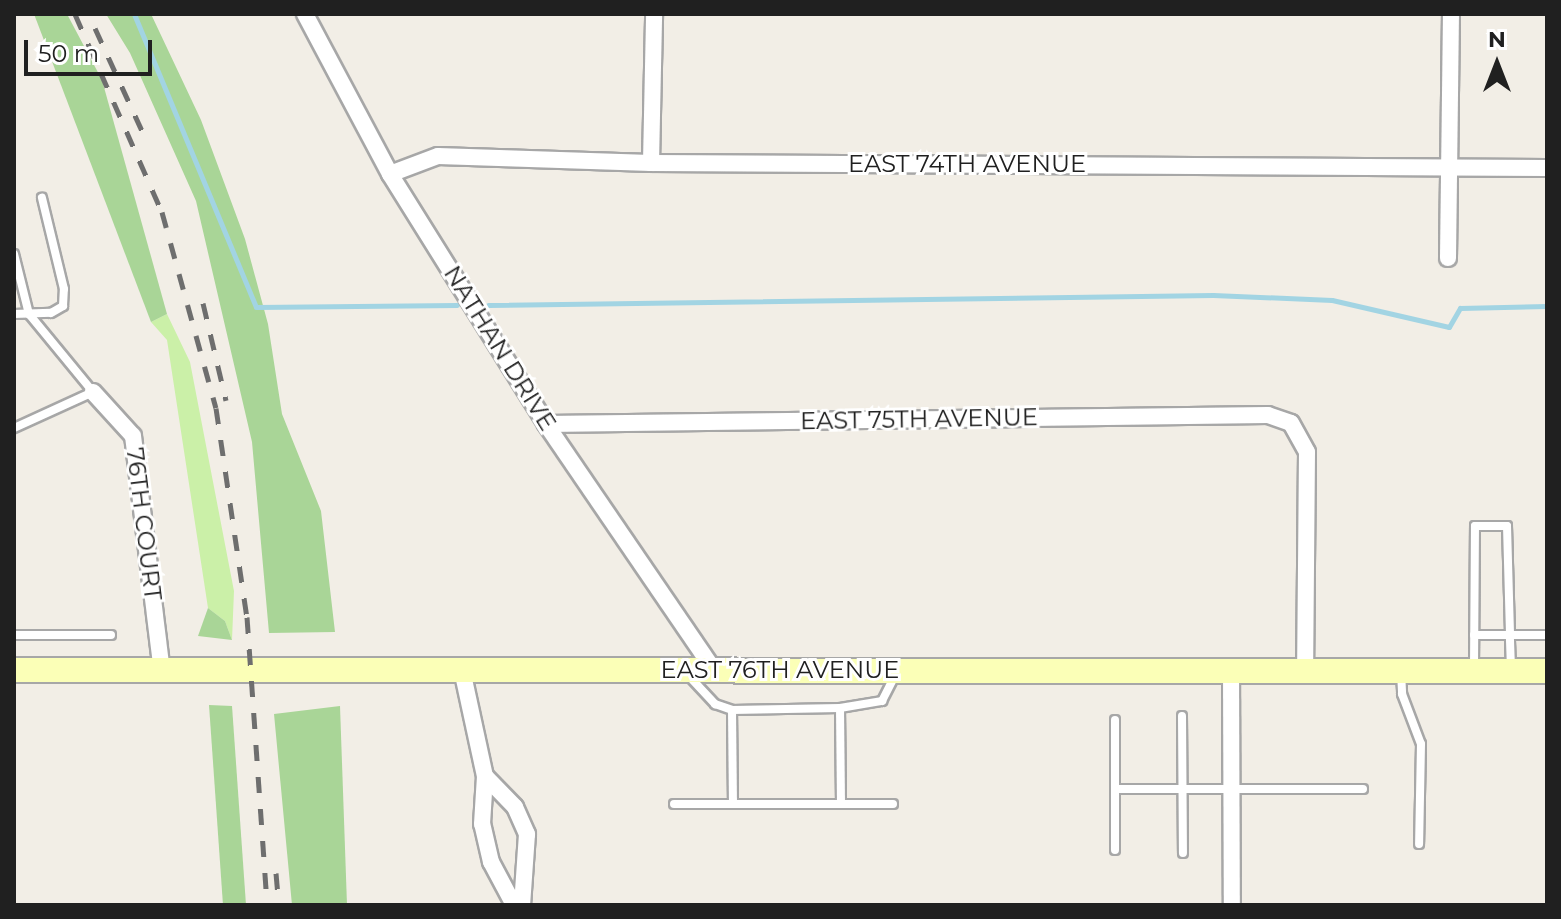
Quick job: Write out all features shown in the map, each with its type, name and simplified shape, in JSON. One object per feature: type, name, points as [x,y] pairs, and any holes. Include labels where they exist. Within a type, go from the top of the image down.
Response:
[{"type":"street","name":"NATHAN DRIVE","points":[[305,14],[390,174],[546,424],[714,670]]},
{"type":"street","points":[[651,163],[654,14]]},
{"type":"street","points":[[1448,258],[1451,14]]},
{"type":"street","name":"EAST 74TH AVENUE","points":[[390,174],[438,156],[651,163],[1547,168]]},
{"type":"street","name":"76TH COURT","points":[[93,392],[133,436],[162,672]]},
{"type":"street","name":"EAST 75TH AVENUE","points":[[546,424],[1268,415],[1291,423],[1307,452],[1305,671]]},
{"type":"street","name":"EAST 76TH AVENUE","points":[[14,670],[1547,671]]},
{"type":"street","points":[[462,670],[485,776],[482,824],[491,862],[514,905]]},
{"type":"street","points":[[1231,671],[1232,905]]},
{"type":"street","points":[[485,776],[515,807],[527,834],[522,905]]},
{"type":"lane","points":[[14,314],[29,314],[63,306],[64,289],[42,198]]},
{"type":"lane","points":[[14,254],[29,314],[93,392],[14,428]]},
{"type":"lane","points":[[1474,671],[1475,526],[1507,526],[1511,671]]},
{"type":"lane","points":[[14,635],[111,635]]},
{"type":"lane","points":[[1474,635],[1547,635]]},
{"type":"lane","points":[[683,670],[715,704],[732,710],[840,708],[885,699],[896,671]]},
{"type":"lane","points":[[1401,671],[1402,694],[1421,744],[1419,844]]},
{"type":"lane","points":[[840,708],[841,804]]},
{"type":"lane","points":[[732,710],[733,804]]},
{"type":"lane","points":[[1182,716],[1183,853]]},
{"type":"lane","points":[[1115,720],[1115,850]]},
{"type":"lane","points":[[1115,789],[1363,789]]},
{"type":"lane","points":[[674,804],[893,804]]},
{"type":"green space","points":[[34,14],[67,14],[102,80],[167,314],[151,322]]},
{"type":"green space","points":[[106,14],[151,14],[201,120],[245,239],[268,324],[282,414],[321,511],[335,632],[269,633],[252,442],[196,201],[130,53]]},
{"type":"green space","points":[[167,314],[190,362],[234,591],[232,640],[225,621],[208,608],[167,340],[151,322]]},
{"type":"green space","points":[[208,608],[225,621],[232,640],[198,636]]},
{"type":"green space","points":[[209,705],[232,706],[246,905],[223,905]]},
{"type":"green space","points":[[340,706],[347,905],[292,905],[274,714]]},
{"type":"waterway","points":[[134,14],[256,307],[457,305]]},
{"type":"waterway","points":[[488,305],[1213,295],[1332,300],[1449,327],[1460,308],[1547,306]]},
{"type":"railway","points":[[75,14],[162,212],[216,408],[247,617],[267,905]]},
{"type":"railway","points":[[95,28],[145,137]]},
{"type":"railway","points":[[203,303],[226,400]]},
{"type":"railway","points":[[276,873],[279,905]]}]
